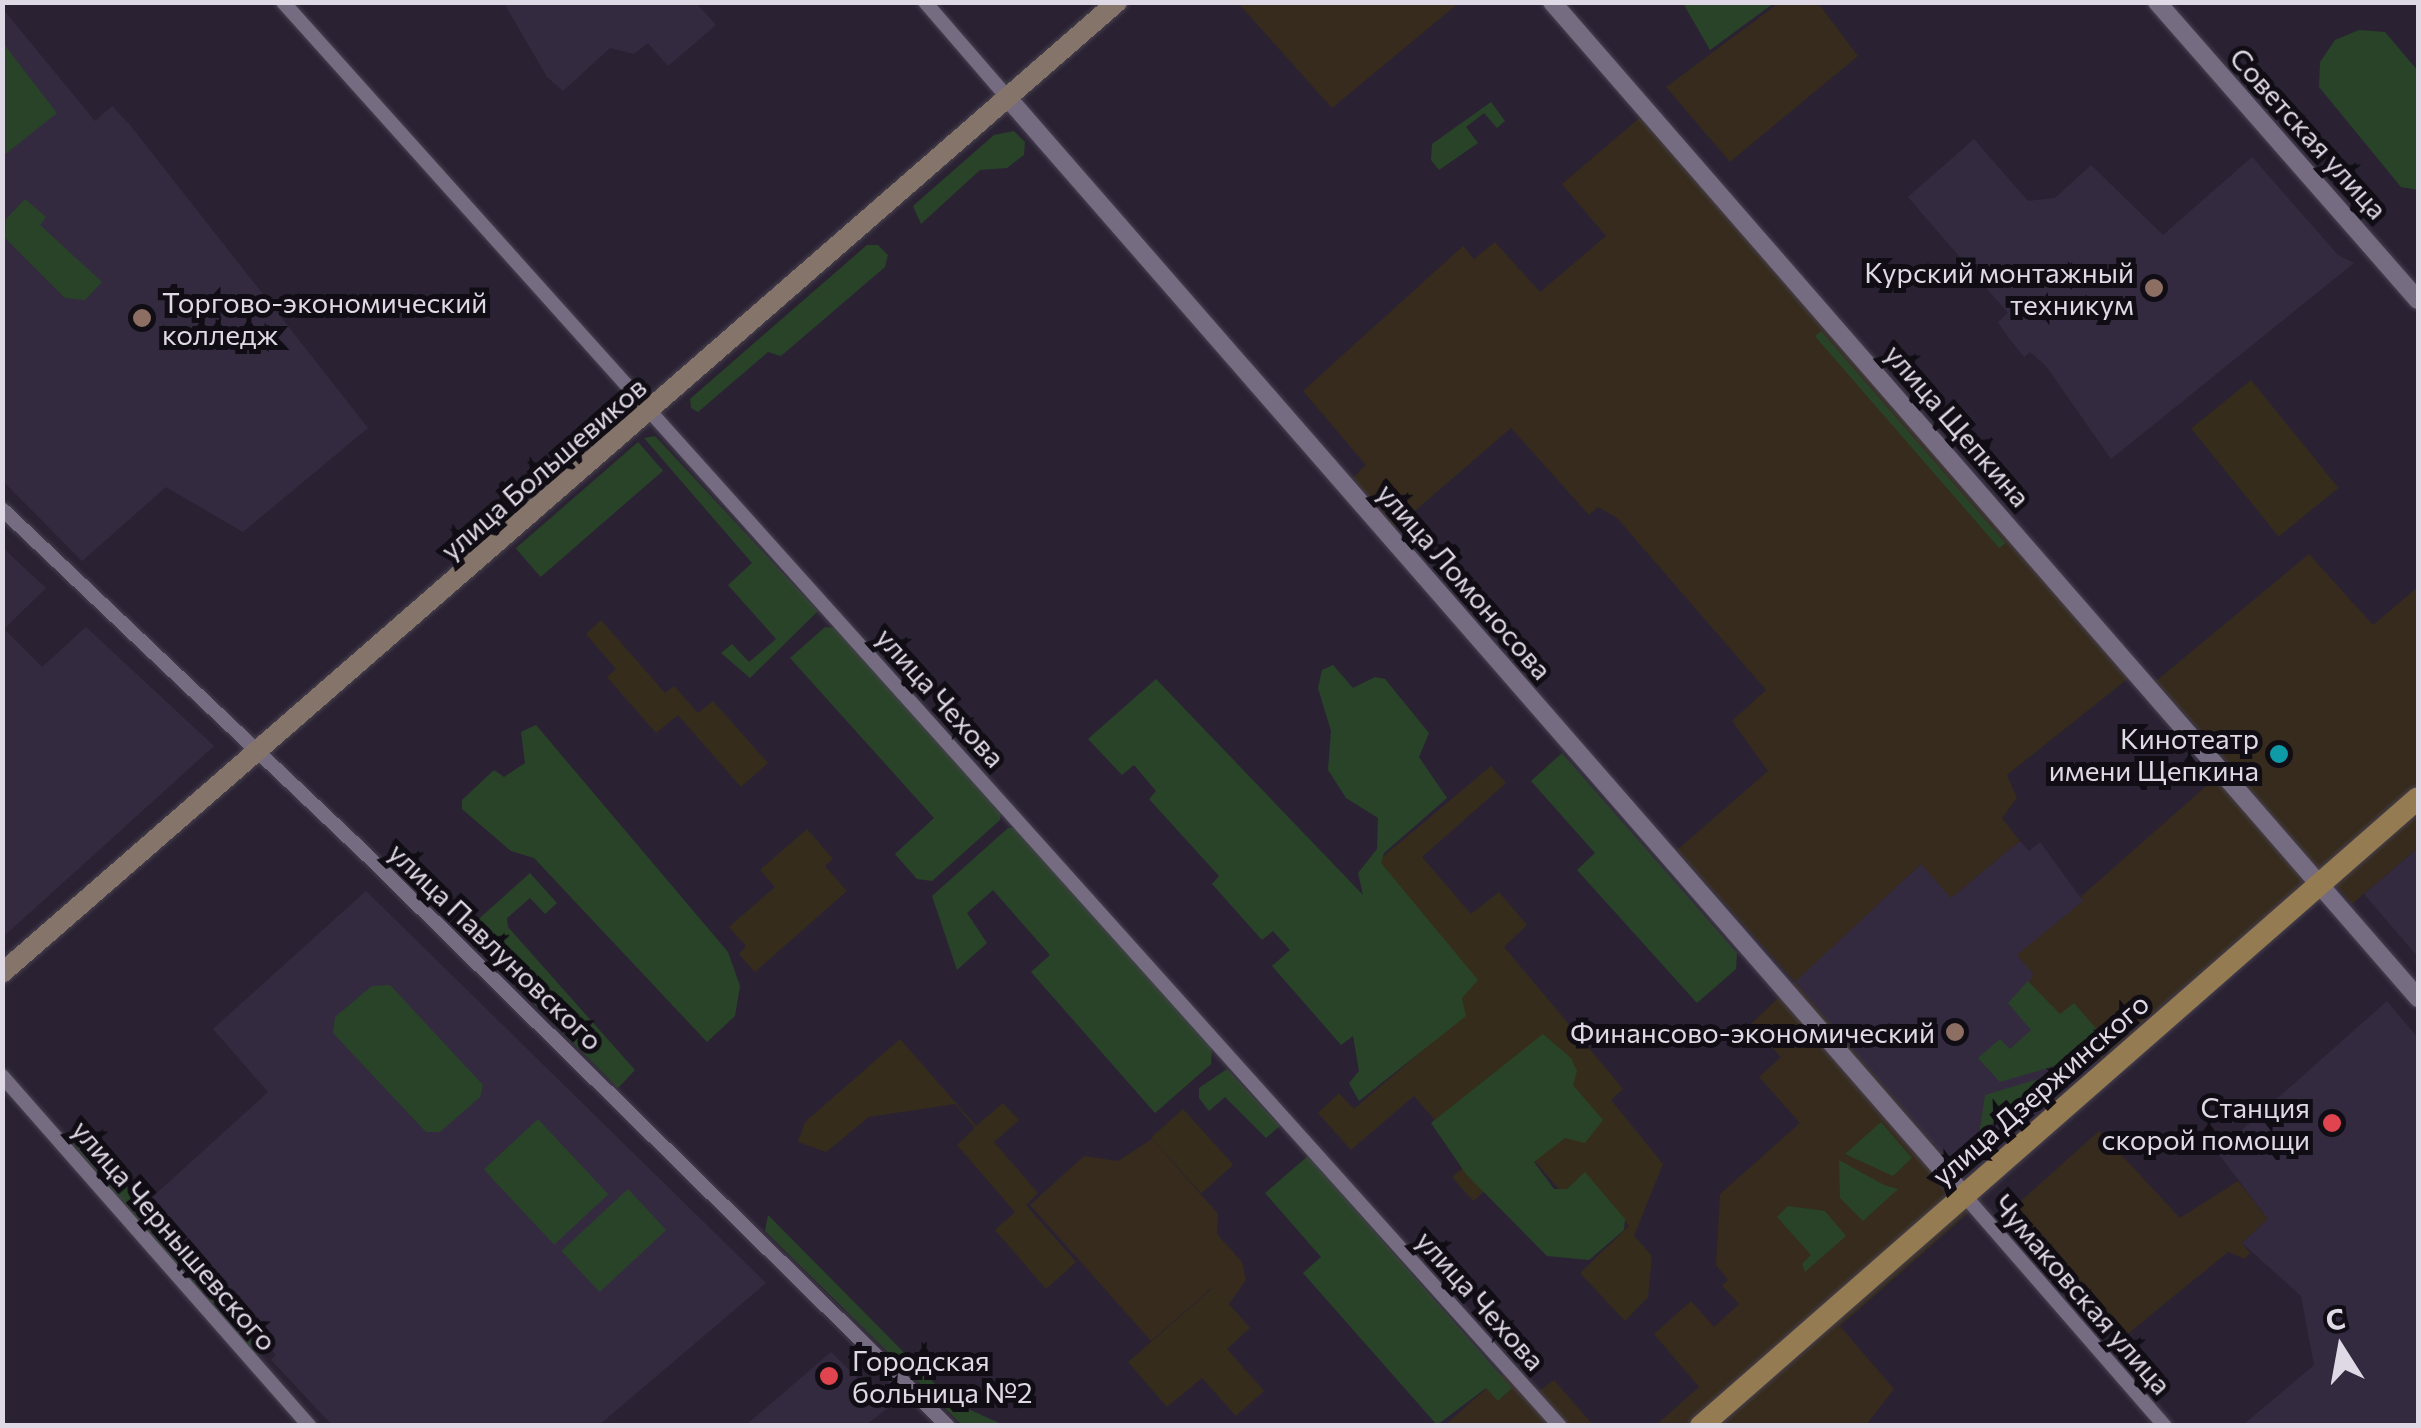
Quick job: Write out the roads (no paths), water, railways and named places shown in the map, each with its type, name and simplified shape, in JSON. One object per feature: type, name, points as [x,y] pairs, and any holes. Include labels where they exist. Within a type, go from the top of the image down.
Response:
[{"type":"main road","name":"улица Большевиков","points":[[2,973],[1117,2]]},
{"type":"main road","name":"улица Дзержинского","points":[[1700,1426],[2418,798]]},
{"type":"street","name":"улица Чехова","points":[[283,2],[1560,1426]]},
{"type":"street","name":"улица Ломоносова","points":[[926,2],[1964,1196]]},
{"type":"street","name":"улица Щепкина","points":[[1552,2],[2418,998]]},
{"type":"street","name":"Советская улица","points":[[2157,2],[2418,300]]},
{"type":"street","name":"улица Павлуновского","points":[[2,509],[948,1426]]},
{"type":"street","name":"улица Чернышевского","points":[[2,1076],[310,1426]]},
{"type":"street","name":"Чумаковская улица","points":[[1964,1196],[2165,1426]]},
{"type":"place","name":"Курский монтажный техникум","points":[[2154,288]]},
{"type":"place","name":"Торгово-экономический колледж","points":[[142,318]]},
{"type":"place","name":"Кинотеатр имени Щепкина","points":[[2279,754]]},
{"type":"place","name":"Финансово-экономический","points":[[1955,1032]]},
{"type":"place","name":"Станция скорой помощи","points":[[2332,1123]]},
{"type":"place","name":"Городская больница №2","points":[[829,1376]]}]
